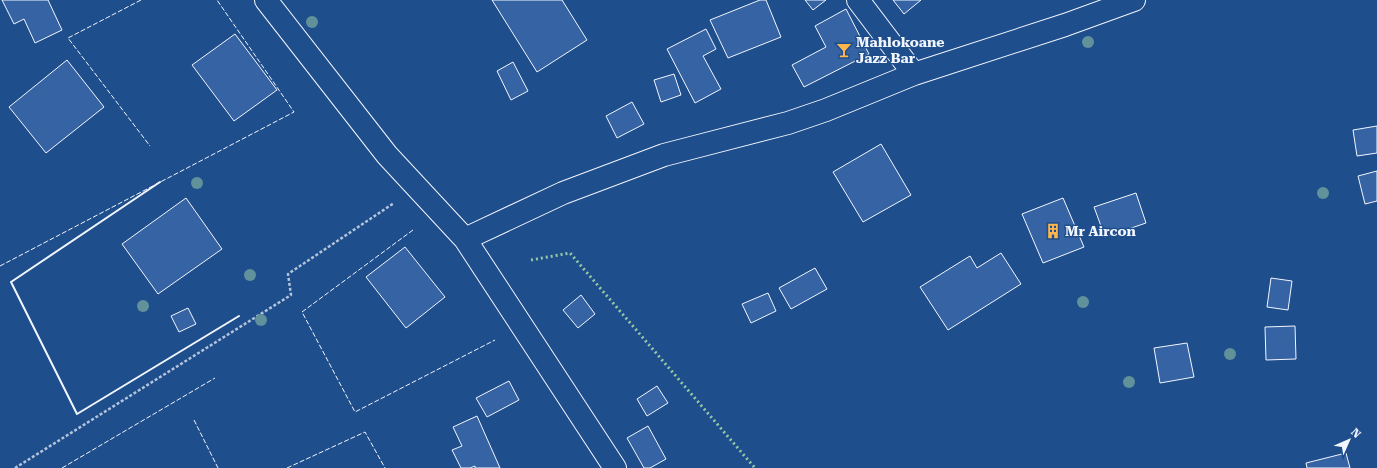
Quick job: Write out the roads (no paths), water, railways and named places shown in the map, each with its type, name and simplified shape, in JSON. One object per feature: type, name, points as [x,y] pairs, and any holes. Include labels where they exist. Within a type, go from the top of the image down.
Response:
[{"type":"street","points":[[266,0],[387,154],[465,239],[615,468]]},
{"type":"street","points":[[858,0],[914,74]]},
{"type":"street","points":[[465,239],[563,193],[664,155],[788,123],[826,110],[914,74],[1065,25],[1134,0]]},
{"type":"place","name":"Mahlokoane Jazz Bar","points":[[844,50]]},
{"type":"place","name":"Mr Aircon","points":[[1053,231]]}]
